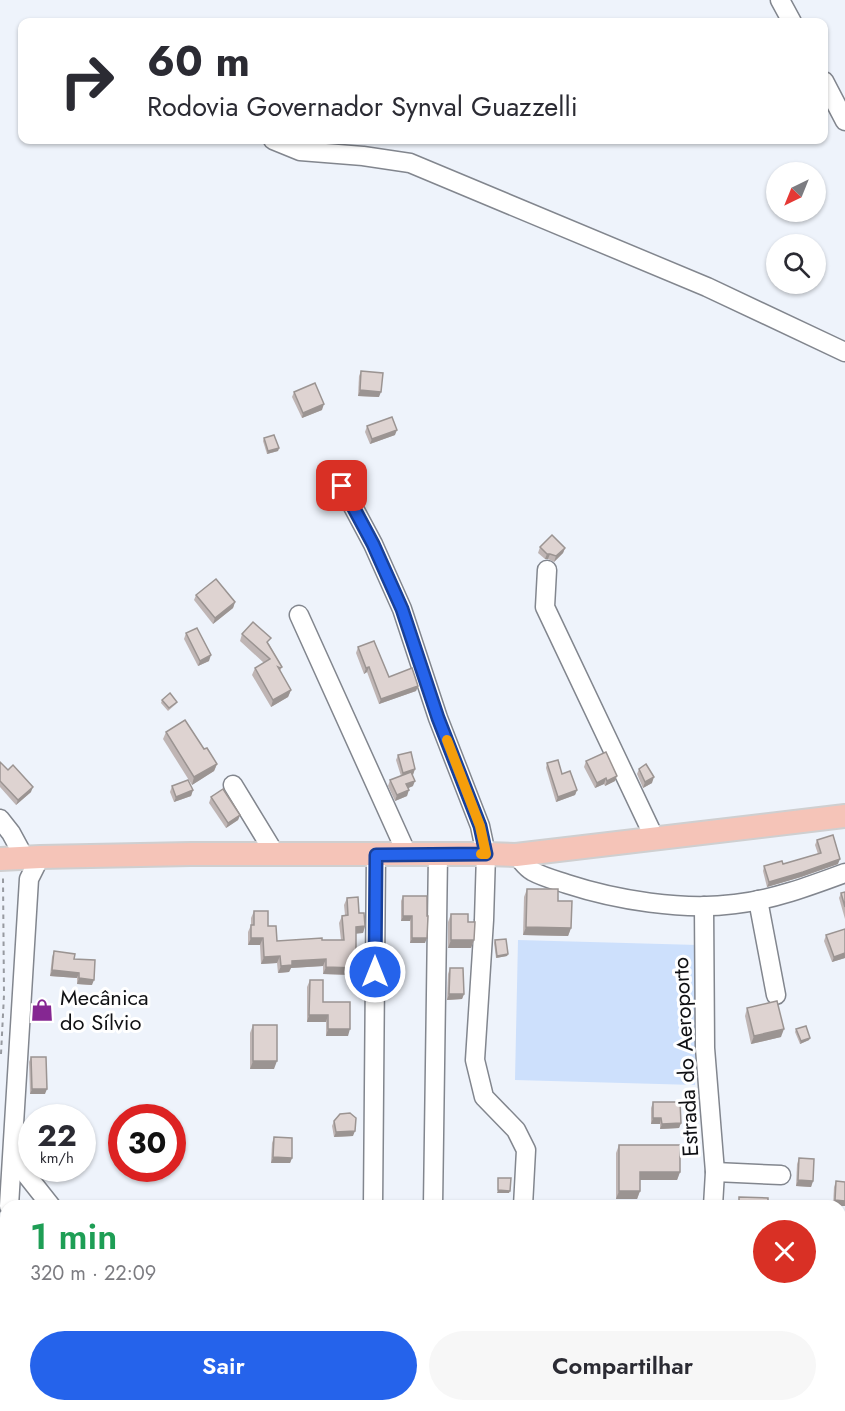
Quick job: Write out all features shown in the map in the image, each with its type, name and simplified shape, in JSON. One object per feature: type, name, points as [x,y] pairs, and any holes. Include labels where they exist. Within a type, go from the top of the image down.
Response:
[{"type":"main road","points":[[17,858],[276,854],[516,855],[845,816]]},
{"type":"street","points":[[780,0],[790,18]]},
{"type":"street","points":[[828,89],[845,121]]},
{"type":"street","points":[[283,144],[300,151],[363,156],[410,163],[707,287],[845,352]]},
{"type":"street","points":[[342,486],[373,544],[402,609],[438,718],[480,826],[486,854],[475,1060],[484,1098],[516,1130],[526,1150],[524,1200]]},
{"type":"street","points":[[547,570],[545,608],[655,839]]},
{"type":"street","points":[[299,615],[408,854]]},
{"type":"street","points":[[233,785],[276,854]]},
{"type":"street","points":[[0,819],[11,833],[17,858],[29,879],[10,1200]]},
{"type":"street","points":[[433,1200],[438,854]]},
{"type":"street","points":[[373,1200],[376,855]]},
{"type":"street","points":[[516,855],[530,870],[582,889],[626,900],[704,906],[758,900],[814,885],[845,873]]},
{"type":"street","points":[[758,900],[776,995]]},
{"type":"street","name":"Estrada do Aeroporto","points":[[704,906],[705,1048],[715,1172],[713,1200]]},
{"type":"street","points":[[13,1158],[46,1200]]},
{"type":"street","points":[[715,1172],[781,1175]]},
{"type":"path","points":[[1,1054],[4,995],[17,858]]},
{"type":"shaded area","points":[[518,940],[698,945],[695,1085],[515,1080]]},
{"type":"building","points":[[361,371],[383,373],[381,392],[360,390]]},
{"type":"building","points":[[315,383],[324,404],[303,413],[294,392]]},
{"type":"building","points":[[392,417],[397,430],[372,439],[367,426]]},
{"type":"building","points":[[274,435],[279,448],[268,451],[264,438]]},
{"type":"building","points":[[552,535],[565,548],[556,556],[547,554],[540,547]]},
{"type":"building","points":[[216,579],[235,602],[215,618],[196,595]]},
{"type":"building","points":[[253,622],[271,638],[267,642],[282,667],[278,667],[291,690],[273,700],[255,668],[270,659],[242,634]]},
{"type":"building","points":[[197,628],[211,655],[200,661],[186,633]]},
{"type":"building","points":[[374,641],[389,677],[412,668],[418,686],[381,699],[369,667],[366,668],[358,647]]},
{"type":"building","points":[[170,693],[177,702],[169,708],[162,700]]},
{"type":"building","points":[[185,720],[217,764],[194,777],[166,732]]},
{"type":"building","points":[[411,752],[415,769],[403,773],[398,755]]},
{"type":"building","points":[[606,752],[617,776],[597,783],[586,761]]},
{"type":"building","points":[[558,760],[562,774],[570,771],[577,790],[558,797],[547,763]]},
{"type":"building","points":[[0,762],[8,770],[13,765],[33,787],[18,800],[0,781]]},
{"type":"building","points":[[646,764],[654,777],[645,782],[639,769]]},
{"type":"building","points":[[411,772],[415,781],[406,784],[409,790],[397,795],[390,780]]},
{"type":"building","points":[[188,780],[193,790],[176,797],[172,786]]},
{"type":"building","points":[[223,789],[240,815],[228,823],[211,797]]},
{"type":"building","points":[[833,835],[840,859],[769,882],[764,866],[782,861],[783,864],[821,853],[817,840]]},
{"type":"building","points":[[527,889],[558,889],[558,901],[572,901],[571,928],[526,927]]},
{"type":"building","points":[[845,892],[845,907],[841,893]]},
{"type":"building","points":[[403,896],[427,896],[427,938],[412,938],[412,916],[403,916]]},
{"type":"building","points":[[358,897],[359,913],[364,913],[365,926],[356,927],[356,968],[326,967],[326,959],[292,961],[292,965],[281,966],[280,956],[264,957],[263,938],[251,938],[254,911],[268,911],[268,926],[276,926],[277,941],[322,938],[322,940],[344,940],[342,916],[348,915],[347,898]]},
{"type":"building","points":[[451,914],[468,914],[468,922],[475,922],[474,940],[451,940]]},
{"type":"building","points":[[845,929],[845,953],[834,957],[826,935]]},
{"type":"building","points":[[506,939],[508,954],[497,956],[495,940]]},
{"type":"building","points":[[54,951],[75,954],[74,959],[95,960],[94,980],[79,978],[79,973],[52,970]]},
{"type":"building","points":[[450,968],[463,968],[464,994],[449,994]]},
{"type":"building","points":[[310,980],[323,980],[323,1002],[350,1002],[350,1029],[328,1029],[328,1015],[309,1015]]},
{"type":"building","points":[[777,1001],[784,1029],[754,1036],[747,1008]]},
{"type":"building","points":[[253,1025],[277,1025],[277,1061],[253,1061]]},
{"type":"building","points":[[806,1026],[810,1038],[801,1041],[796,1029]]},
{"type":"building","points":[[31,1057],[46,1057],[47,1089],[32,1089]]},
{"type":"building","points":[[653,1102],[680,1102],[681,1123],[662,1124],[661,1118],[653,1118]]},
{"type":"building","points":[[350,1113],[356,1118],[355,1131],[336,1132],[334,1121],[340,1114]]},
{"type":"building","points":[[274,1137],[292,1138],[292,1158],[273,1157]]},
{"type":"building","points":[[619,1145],[680,1145],[680,1172],[640,1172],[640,1191],[619,1191]]},
{"type":"building","points":[[799,1158],[814,1159],[813,1181],[798,1180]]},
{"type":"building","points":[[498,1178],[511,1178],[510,1191],[498,1190]]},
{"type":"building","points":[[836,1181],[845,1182],[845,1200],[835,1200]]},
{"type":"building","points":[[739,1197],[768,1198],[768,1200],[739,1200]]},
{"type":"slow traffic","points":[[447,740],[480,826],[486,854],[481,854]]},
{"type":"place","name":"Mecânica do Sílvio","points":[[42,1010]]},
{"type":"route","points":[[342,486],[373,544],[402,609],[438,718],[480,826],[486,854],[376,855],[375,972]]}]
